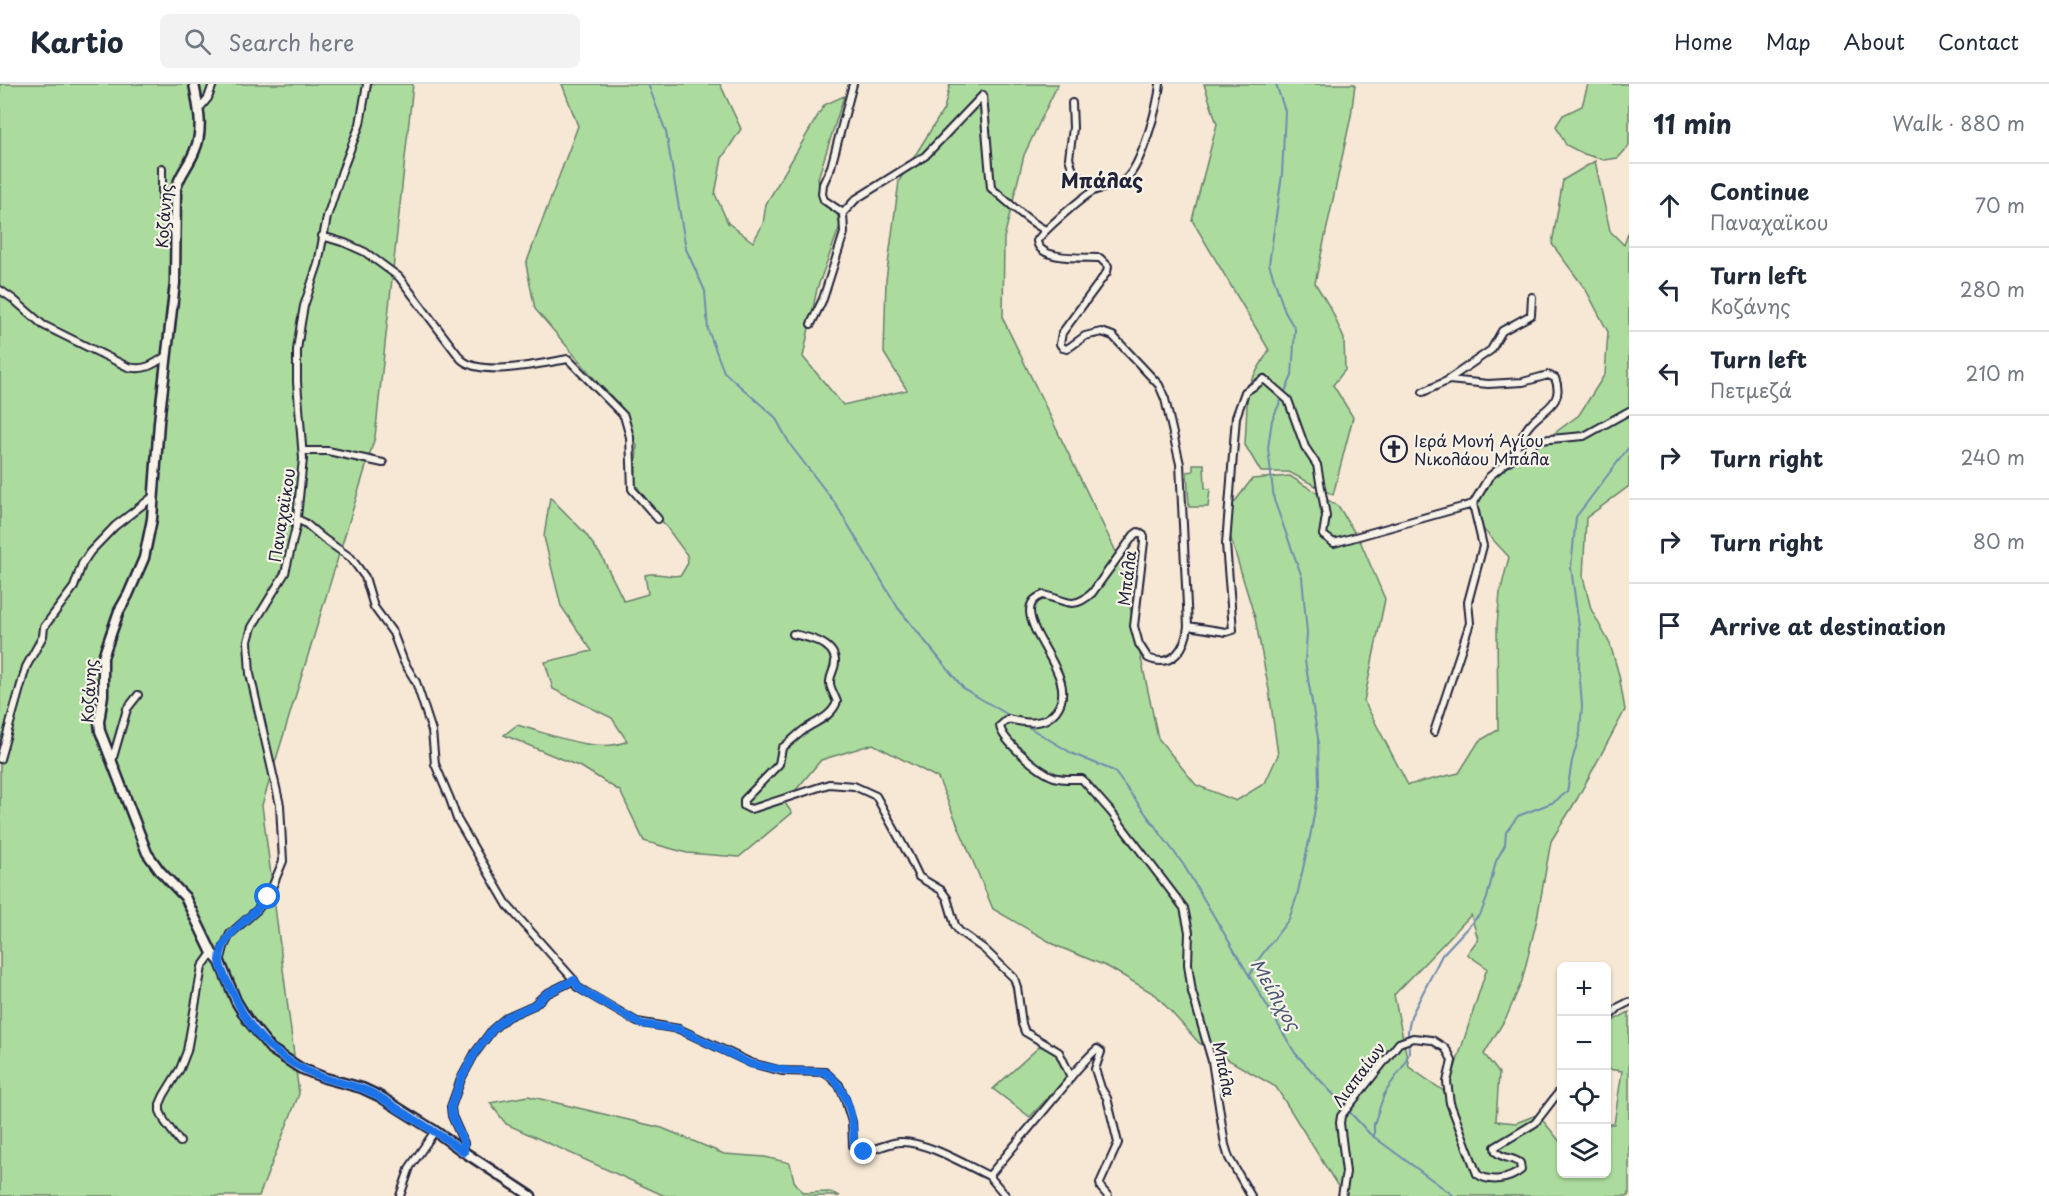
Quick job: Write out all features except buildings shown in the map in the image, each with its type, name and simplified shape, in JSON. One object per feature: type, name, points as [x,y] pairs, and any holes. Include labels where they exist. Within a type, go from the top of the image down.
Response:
[{"type":"street","name":"Κοζάνης","points":[[194,84],[200,123],[198,142],[176,189],[175,283],[159,422],[152,519],[144,558],[128,595],[118,610],[104,657],[100,731],[147,853],[184,897],[212,953],[220,962],[236,1001],[263,1040],[294,1065],[325,1078],[368,1091],[435,1131],[531,1196]]},
{"type":"street","points":[[199,110],[208,98],[213,84]]},
{"type":"street","name":"Παναχαϊκου","points":[[220,962],[231,934],[268,897],[284,861],[280,805],[250,674],[247,648],[252,627],[287,570],[297,519],[303,451],[297,382],[297,350],[304,306],[317,271],[322,236],[342,171],[360,124],[367,84]]},
{"type":"street","points":[[843,213],[824,200],[822,194],[853,84]]},
{"type":"street","points":[[811,324],[823,299],[844,233],[843,213],[856,199],[925,156],[982,95],[991,188],[1025,219],[1045,231],[1095,190],[1116,187],[1135,168],[1153,120],[1160,84]]},
{"type":"street","points":[[1072,103],[1073,128],[1070,158],[1073,171],[1095,190]]},
{"type":"street","points":[[162,168],[162,206],[175,235]]},
{"type":"street","name":"Μπάλα","points":[[1045,231],[1037,241],[1037,246],[1041,251],[1049,255],[1100,258],[1108,266],[1107,272],[1062,333],[1060,344],[1067,349],[1085,336],[1102,332],[1113,336],[1159,385],[1165,399],[1180,464],[1188,626],[1184,646],[1171,658],[1154,660],[1143,652],[1134,626],[1144,542],[1144,536],[1138,532],[1085,600],[1068,604],[1043,595],[1035,598],[1031,604],[1030,613],[1060,677],[1061,701],[1056,711],[1040,722],[1029,723],[1008,719],[1000,726],[1001,731],[1018,752],[1054,777],[1082,779],[1111,812],[1184,908],[1189,932],[1188,964],[1192,992],[1212,1061],[1225,1145],[1234,1167],[1251,1196]]},
{"type":"street","points":[[322,236],[365,252],[399,277],[461,359],[468,365],[518,369],[568,359],[624,416],[630,437],[632,489],[658,519]]},
{"type":"street","points":[[0,290],[14,299],[43,325],[128,367],[145,368],[166,356]]},
{"type":"street","points":[[1423,392],[1449,380],[1491,350],[1502,331],[1532,315],[1532,297]]},
{"type":"street","points":[[1449,380],[1488,384],[1523,382],[1548,375],[1555,378],[1558,384],[1554,402],[1528,427],[1517,444],[1513,457]]},
{"type":"street","points":[[1188,626],[1226,632],[1233,630],[1226,544],[1236,417],[1245,392],[1264,379],[1287,399],[1305,447],[1317,465],[1326,516],[1323,535],[1334,543],[1473,504],[1489,477],[1513,457],[1539,440],[1589,434],[1629,411]]},
{"type":"street","points":[[303,451],[328,451],[383,463]]},
{"type":"street","points":[[0,759],[26,667],[43,636],[44,627],[74,587],[82,564],[90,552],[115,526],[154,496]]},
{"type":"street","points":[[1434,732],[1470,623],[1468,602],[1483,546],[1473,504]]},
{"type":"street","points":[[297,519],[351,558],[364,577],[374,607],[393,633],[404,662],[416,682],[432,731],[435,764],[457,819],[508,906],[578,987],[641,1024],[679,1029],[740,1060],[788,1071],[825,1072],[834,1078],[842,1091],[852,1122],[853,1146],[859,1152],[888,1144],[909,1143],[943,1154],[989,1176],[1006,1196]]},
{"type":"street","points":[[793,634],[814,638],[831,652],[835,660],[830,685],[837,702],[827,716],[802,731],[783,748],[778,764],[744,800],[744,806],[755,808],[829,784],[854,786],[876,796],[919,877],[941,890],[947,898],[959,931],[984,949],[1014,978],[1025,1032],[1059,1052],[1070,1075]]},
{"type":"street","points":[[112,761],[127,709],[138,695]]},
{"type":"street","points":[[180,1142],[165,1122],[160,1111],[160,1104],[183,1060],[195,1014],[202,968],[212,953]]},
{"type":"street","points":[[464,1152],[464,1143],[452,1116],[451,1107],[461,1079],[475,1053],[493,1029],[507,1017],[534,1005],[546,994],[574,980]]},
{"type":"street","points":[[1610,1016],[1619,1007],[1629,1002]]},
{"type":"street","name":"Λιαπαίων","points":[[1341,1196],[1346,1172],[1340,1123],[1344,1112],[1351,1106],[1393,1049],[1405,1039],[1432,1040],[1445,1048],[1449,1054],[1452,1061],[1447,1082],[1450,1103],[1477,1174],[1482,1178],[1499,1180],[1515,1176],[1521,1170],[1520,1163],[1516,1159],[1499,1155],[1495,1148],[1535,1123],[1557,1094]]},
{"type":"street","points":[[989,1176],[1067,1083],[1070,1075],[1083,1065],[1096,1049],[1100,1050],[1095,1070],[1107,1098],[1118,1143],[1100,1183],[1108,1196]]},
{"type":"street","points":[[400,1196],[410,1167],[435,1131]]},
{"type":"green space","points":[[0,84],[413,84],[375,437],[262,805],[299,1094],[259,1196],[0,1196]]},
{"type":"green space","points":[[562,84],[720,84],[741,129],[722,158],[715,194],[728,223],[753,242],[763,224],[766,204],[824,105],[844,96],[818,178],[821,203],[837,213],[840,226],[817,289],[803,357],[843,405],[907,390],[884,353],[886,280],[899,181],[944,109],[950,84],[1058,84],[1024,155],[1004,238],[1003,319],[1120,560],[1158,738],[1196,785],[1236,801],[1265,783],[1278,755],[1269,690],[1255,618],[1224,516],[1252,479],[1290,476],[1339,507],[1361,543],[1385,599],[1364,701],[1408,785],[1459,773],[1479,741],[1498,730],[1497,625],[1500,593],[1509,557],[1483,529],[1478,505],[1492,479],[1579,415],[1605,374],[1608,332],[1586,290],[1552,244],[1563,180],[1595,161],[1610,231],[1624,245],[1629,231],[1629,486],[1586,518],[1583,577],[1591,609],[1610,644],[1619,675],[1625,710],[1577,799],[1551,841],[1537,919],[1522,981],[1507,1016],[1484,1054],[1499,1073],[1496,1121],[1516,1123],[1536,1115],[1545,1123],[1557,1138],[1557,1178],[1611,1178],[1611,1124],[1614,1124],[1622,1071],[1611,1070],[1611,1025],[1614,1020],[1629,1012],[1629,1196],[1344,1196],[1276,1087],[1199,1043],[1156,995],[1108,967],[1057,946],[993,909],[938,778],[873,744],[821,760],[785,803],[792,813],[739,857],[687,853],[644,841],[620,791],[583,768],[504,735],[517,725],[587,744],[602,746],[627,741],[612,718],[553,689],[545,662],[592,651],[561,606],[544,537],[550,497],[585,533],[602,557],[624,601],[648,594],[645,575],[681,575],[688,563],[687,555],[635,484],[637,446],[623,421],[620,405],[599,384],[535,309],[526,264],[578,126]],"holes":[[[1471,915],[1478,939],[1467,954],[1487,968],[1450,1083],[1451,1096],[1409,1067],[1394,995]]]},
{"type":"green space","points":[[1204,84],[1355,84],[1351,116],[1315,283],[1332,311],[1344,339],[1345,370],[1333,385],[1353,417],[1333,495],[1289,472],[1261,472],[1245,445],[1248,386],[1269,350],[1192,220],[1217,124]]},
{"type":"green space","points":[[1588,84],[1629,84],[1629,146],[1618,158],[1604,160],[1566,145],[1556,126],[1563,115],[1582,106]]},
{"type":"green space","points":[[1193,464],[1204,464],[1205,488],[1210,489],[1208,507],[1189,507],[1187,472],[1193,471]]},
{"type":"green space","points":[[1040,1046],[1055,1051],[1068,1076],[1030,1117],[993,1089]]},
{"type":"green space","points":[[528,1096],[662,1128],[724,1154],[765,1157],[790,1163],[794,1181],[803,1193],[830,1192],[840,1196],[665,1196],[506,1124],[490,1103]]},
{"type":"waterway","points":[[648,84],[666,132],[686,249],[705,291],[708,330],[724,372],[775,417],[791,446],[835,503],[898,608],[964,689],[1012,717]]},
{"type":"waterway","points":[[1250,975],[1258,960],[1289,919],[1297,896],[1319,785],[1318,738],[1305,661],[1307,633],[1302,577],[1274,500],[1268,448],[1272,420],[1292,376],[1295,329],[1285,312],[1269,264],[1282,175],[1285,111],[1276,84]]},
{"type":"waterway","points":[[1374,1136],[1374,1124],[1384,1095],[1404,1065],[1409,1053],[1408,1031],[1411,1016],[1442,955],[1481,913],[1496,861],[1505,845],[1506,832],[1518,816],[1554,802],[1567,792],[1580,733],[1582,706],[1579,667],[1580,634],[1571,568],[1576,517],[1629,447]]},
{"type":"waterway","name":"Μείλιχος","points":[[1025,725],[1073,754],[1114,771],[1183,864],[1295,1053],[1370,1134],[1454,1196]]},
{"type":"place","name":"Ιερά Μονή Αγίου Νικολάου Μπάλα","points":[[1394,449]]},
{"type":"district","name":"Μπάλας","points":[[1102,180]]},
{"type":"route","points":[[268,897],[231,934],[220,962],[236,1001],[259,1036],[275,1053],[289,1063],[374,1094],[423,1123],[464,1152],[464,1143],[452,1116],[451,1103],[475,1053],[500,1022],[534,1005],[546,994],[574,980],[576,985],[586,993],[641,1024],[679,1029],[693,1034],[740,1060],[775,1070],[825,1072],[834,1078],[845,1099],[852,1122],[854,1148],[859,1152],[864,1152]]}]
